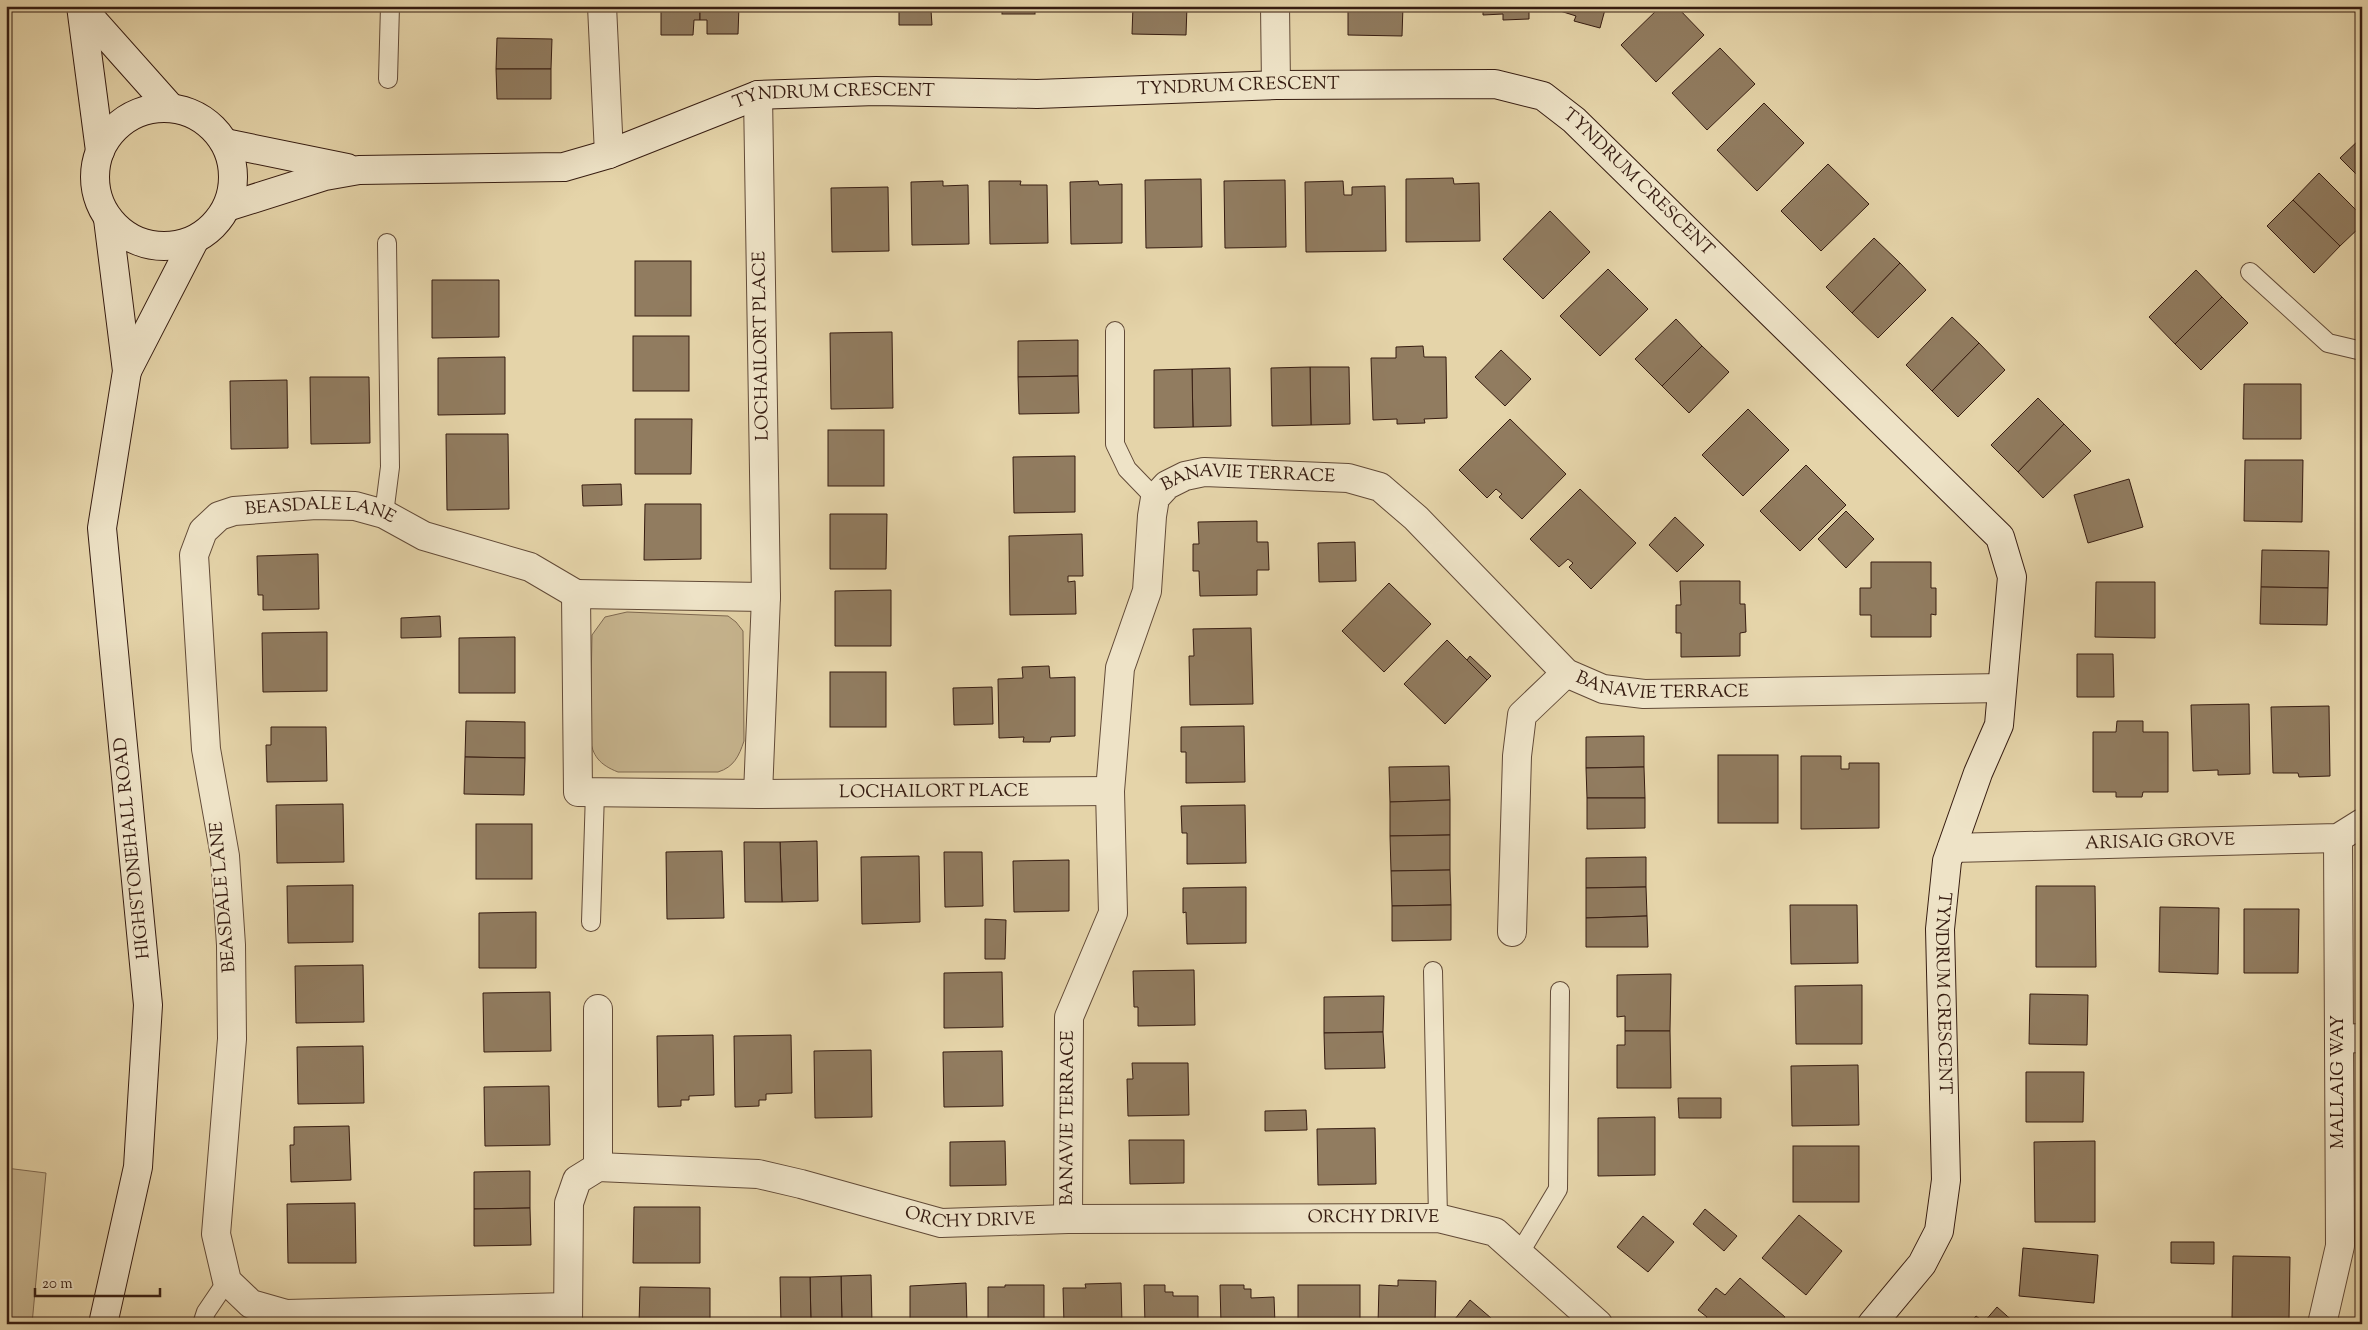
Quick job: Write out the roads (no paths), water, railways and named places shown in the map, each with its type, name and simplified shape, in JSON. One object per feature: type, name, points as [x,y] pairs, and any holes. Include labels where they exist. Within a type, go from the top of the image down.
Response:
[{"type":"street","points":[[602,6],[609,154]]},
{"type":"street","points":[[1275,6],[1276,85]]},
{"type":"street","name":"HIGHSTONEHALL ROAD","points":[[81,7],[172,108]]},
{"type":"street","name":"HIGHSTONEHALL ROAD","points":[[81,7],[100,151]]},
{"type":"street","name":"TYNDRUM CRESCENT","points":[[227,207],[325,176],[359,170],[564,167],[609,154],[758,95],[876,91],[1037,94],[1276,85],[1495,84],[1543,96],[1574,120],[2000,537],[2012,576],[1999,726],[1978,773],[1947,861],[1940,929],[1946,1180],[1939,1231],[1922,1264],[1872,1324]]},
{"type":"street","name":"LOCHAILORT PLACE","points":[[758,95],[766,597],[758,794]]},
{"type":"street","name":"HIGHSTONEHALL ROAD","points":[[103,1324],[138,1167],[148,1004],[102,528],[127,371],[108,219],[98,198],[95,174],[100,151],[111,132],[128,118],[149,109],[172,108],[193,114],[211,125],[225,143],[233,164],[234,186],[227,207],[213,227],[194,240],[171,247],[148,245],[126,235],[108,219]]},
{"type":"street","name":"TYNDRUM CRESCENT","points":[[225,143],[359,170]]},
{"type":"street","name":"HIGHSTONEHALL ROAD","points":[[127,371],[194,240]]},
{"type":"street","name":"BANAVIE TERRACE","points":[[1068,1218],[1068,1017],[1113,912],[1110,791],[1120,668],[1147,591],[1155,498],[1167,485],[1179,479],[1204,472],[1348,478],[1380,487],[1416,518],[1566,673],[1603,689],[1644,694],[2002,688]]},
{"type":"street","name":"BEASDALE LANE","points":[[227,1281],[216,1234],[232,1039],[231,945],[224,856],[206,749],[194,555],[203,532],[219,516],[234,510],[316,505],[356,506],[384,514],[424,536],[530,567],[576,594]]},
{"type":"street","points":[[576,594],[766,597]]},
{"type":"street","name":"LOCHAILORT PLACE","points":[[576,594],[578,792],[758,794],[1110,791]]},
{"type":"street","points":[[1512,932],[1517,756],[1522,715],[1566,673]]},
{"type":"street","points":[[2338,838],[2362,823]]},
{"type":"street","name":"ARISAIG GROVE","points":[[1952,848],[2338,838]]},
{"type":"street","name":"MALLAIG WAY","points":[[2322,1324],[2340,1246],[2350,1039],[2338,838]]},
{"type":"street","points":[[227,1281],[251,1304],[286,1314],[568,1316],[569,1204],[577,1180],[598,1167],[598,1009]]},
{"type":"street","name":"ORCHY DRIVE","points":[[598,1167],[758,1174],[941,1223],[1068,1218],[1438,1218],[1495,1232],[1598,1324]]},
{"type":"lane","points":[[388,79],[390,6]]},
{"type":"lane","points":[[384,514],[390,467],[387,243]]},
{"type":"lane","points":[[2250,272],[2328,343],[2362,351]]},
{"type":"lane","points":[[1115,331],[1115,444],[1128,469],[1155,498]]},
{"type":"lane","points":[[591,922],[595,792]]},
{"type":"lane","points":[[1432,971],[1438,1218]]},
{"type":"lane","points":[[1519,1254],[1558,1189],[1560,991]]},
{"type":"lane","points":[[202,1324],[206,1312],[227,1281]]}]
